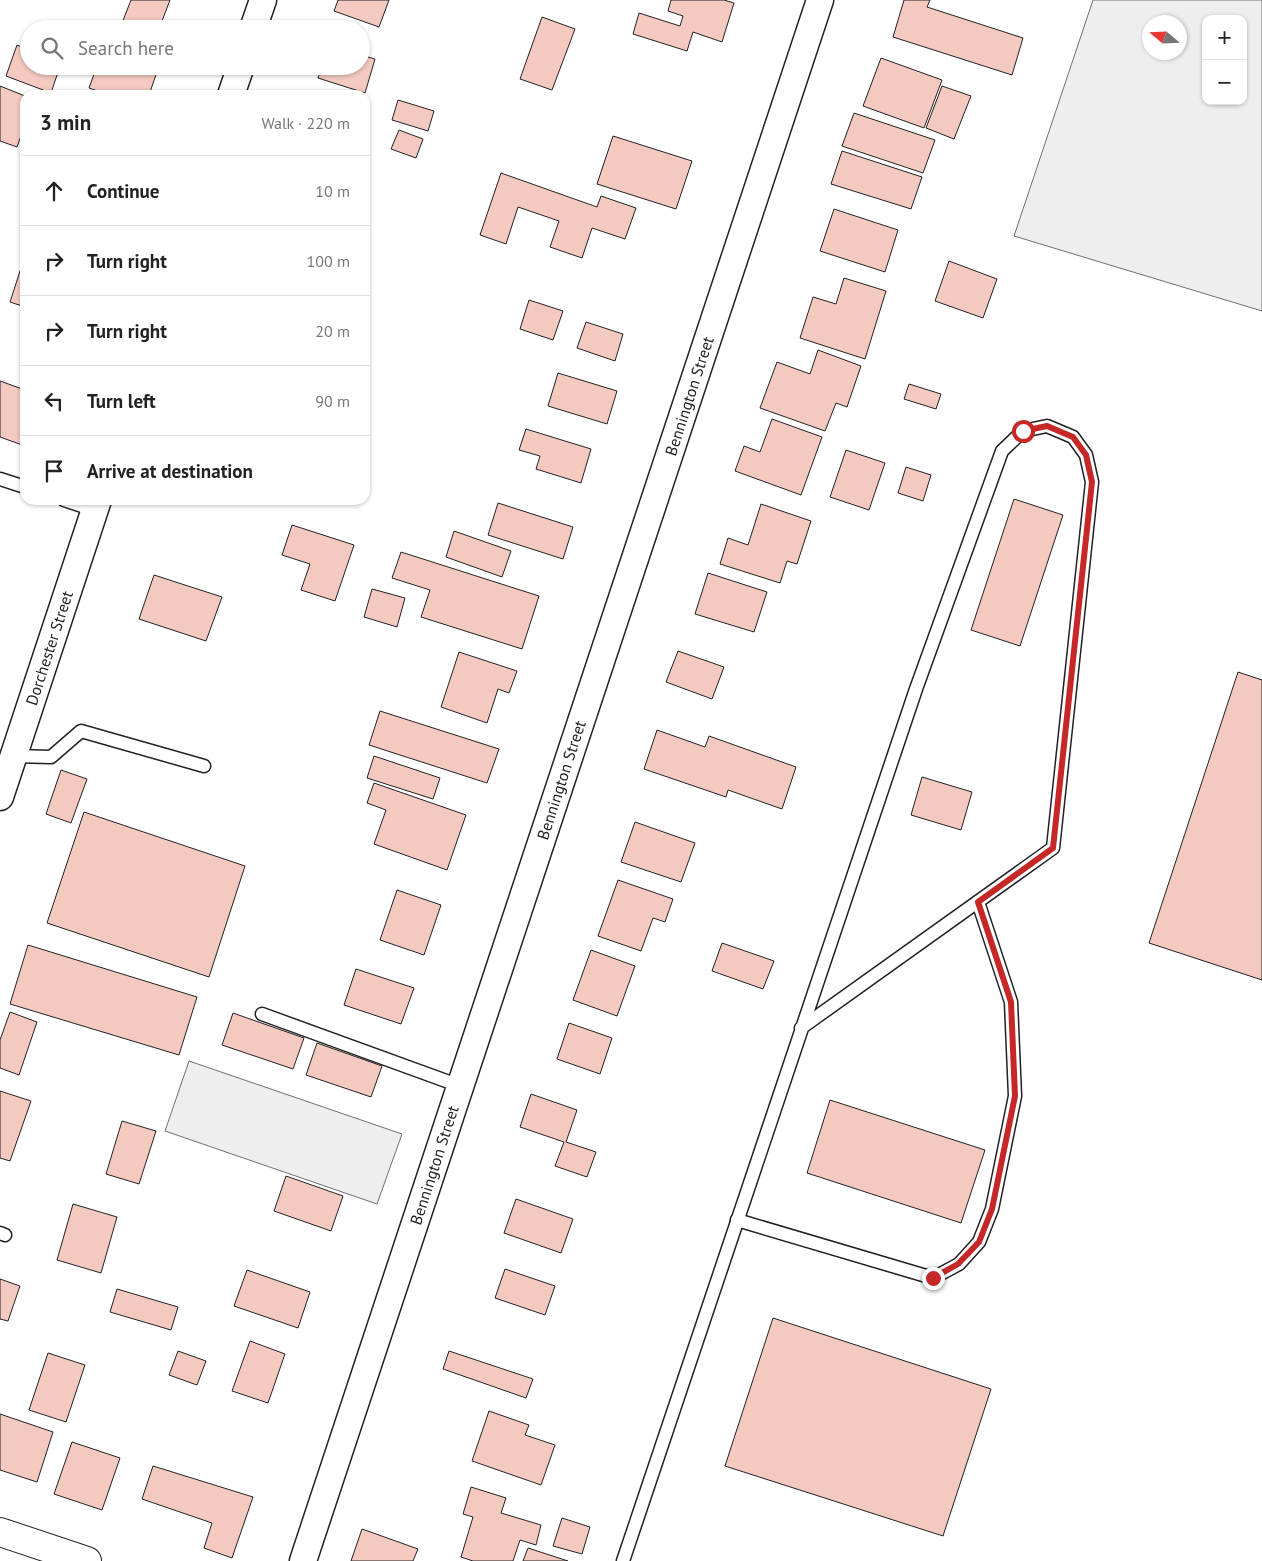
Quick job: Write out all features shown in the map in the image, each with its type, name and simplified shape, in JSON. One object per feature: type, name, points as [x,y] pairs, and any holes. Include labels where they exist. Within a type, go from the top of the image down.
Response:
[{"type":"main road","points":[[0,1532],[87,1561]]},
{"type":"street","points":[[256,20],[263,0]]},
{"type":"street","name":"Bennington Street","points":[[303,1561],[820,0]]},
{"type":"street","points":[[233,90],[238,75]]},
{"type":"street","name":"Dorchester Street","points":[[0,796],[96,505]]},
{"type":"lane","points":[[623,1561],[801,1028],[916,689],[1002,451],[1023,431],[1047,426],[1073,437],[1086,455],[1092,482],[1053,848],[801,1028]]},
{"type":"lane","points":[[0,478],[20,485]]},
{"type":"lane","points":[[14,756],[51,757],[81,731],[204,766]]},
{"type":"lane","points":[[737,1220],[933,1278],[958,1264],[979,1242],[992,1209],[1015,1096],[1011,1002],[978,902]]},
{"type":"lane","points":[[262,1014],[460,1086]]},
{"type":"shaded area","points":[[1093,0],[1262,0],[1262,311],[1014,236]]},
{"type":"shaded area","points":[[189,1061],[402,1134],[377,1204],[165,1131]]},
{"type":"building","points":[[131,0],[170,0],[162,20],[123,20]]},
{"type":"building","points":[[338,0],[389,0],[379,27],[370,24],[370,20],[359,20],[334,11]]},
{"type":"building","points":[[671,0],[724,0],[734,3],[722,42],[693,32],[687,51],[633,34],[639,13],[680,26],[683,16],[668,11]]},
{"type":"building","points":[[904,0],[930,0],[927,7],[1023,38],[1012,75],[893,37]]},
{"type":"building","points":[[542,17],[575,29],[552,90],[520,79]]},
{"type":"building","points":[[17,45],[20,46],[20,75],[57,75],[52,90],[43,90],[6,76]]},
{"type":"building","points":[[370,58],[375,59],[366,90],[356,90],[318,78],[319,75],[370,75]]},
{"type":"building","points":[[881,58],[942,80],[924,128],[863,106]]},
{"type":"building","points":[[94,75],[156,75],[151,90],[95,90],[89,88]]},
{"type":"building","points":[[0,86],[20,94],[20,139],[17,147],[0,141]]},
{"type":"building","points":[[942,86],[971,96],[954,139],[926,128]]},
{"type":"building","points":[[398,100],[434,111],[428,131],[392,120]]},
{"type":"building","points":[[854,113],[935,140],[923,173],[842,146]]},
{"type":"building","points":[[399,130],[423,139],[416,158],[391,149]]},
{"type":"building","points":[[613,136],[692,161],[676,209],[597,184]]},
{"type":"building","points":[[842,151],[922,177],[911,209],[831,184]]},
{"type":"building","points":[[501,173],[597,207],[601,196],[636,208],[625,239],[592,228],[582,258],[550,247],[559,221],[518,207],[506,244],[480,235]]},
{"type":"building","points":[[834,209],[898,230],[885,272],[820,251]]},
{"type":"building","points":[[949,261],[997,279],[983,318],[935,301]]},
{"type":"building","points":[[20,271],[20,305],[10,302]]},
{"type":"building","points":[[844,278],[886,291],[865,359],[800,338],[813,297],[836,304]]},
{"type":"building","points":[[529,300],[563,311],[553,340],[520,329]]},
{"type":"building","points":[[586,322],[623,334],[615,361],[577,348]]},
{"type":"building","points":[[818,350],[861,366],[847,407],[836,403],[825,431],[760,408],[777,362],[810,374]]},
{"type":"building","points":[[558,373],[617,391],[607,424],[548,406]]},
{"type":"building","points":[[0,381],[20,388],[20,444],[0,437]]},
{"type":"building","points":[[909,384],[941,394],[936,409],[904,399]]},
{"type":"building","points":[[772,419],[822,437],[801,495],[735,471],[744,446],[760,452]]},
{"type":"building","points":[[526,429],[591,449],[581,483],[536,469],[540,456],[519,450]]},
{"type":"building","points":[[846,450],[885,463],[869,510],[830,497]]},
{"type":"building","points":[[906,467],[931,475],[923,501],[898,493]]},
{"type":"building","points":[[1014,499],[1063,515],[1020,646],[971,630]]},
{"type":"building","points":[[498,503],[573,527],[563,559],[488,535]]},
{"type":"building","points":[[761,504],[811,521],[797,564],[787,561],[780,583],[720,564],[728,538],[748,545]]},
{"type":"building","points":[[292,525],[354,545],[335,601],[301,590],[310,564],[282,555]]},
{"type":"building","points":[[454,531],[511,551],[502,577],[446,557]]},
{"type":"building","points":[[401,552],[539,596],[522,649],[421,617],[430,590],[392,578]]},
{"type":"building","points":[[708,573],[767,592],[754,632],[695,614]]},
{"type":"building","points":[[154,575],[222,597],[206,641],[139,619]]},
{"type":"building","points":[[372,589],[405,598],[397,627],[364,617]]},
{"type":"building","points":[[678,651],[724,667],[712,699],[666,682]]},
{"type":"building","points":[[459,652],[517,671],[509,693],[498,689],[487,723],[441,707]]},
{"type":"building","points":[[1238,672],[1262,680],[1262,980],[1149,943]]},
{"type":"building","points":[[380,711],[499,749],[487,783],[369,745]]},
{"type":"building","points":[[657,730],[705,747],[709,736],[796,767],[782,809],[728,790],[726,797],[644,769]]},
{"type":"building","points":[[374,756],[440,778],[433,799],[367,778]]},
{"type":"building","points":[[61,770],[87,779],[71,823],[46,814]]},
{"type":"building","points":[[922,777],[972,792],[961,830],[911,815]]},
{"type":"building","points":[[374,783],[466,815],[447,870],[374,844],[386,810],[367,803]]},
{"type":"building","points":[[84,812],[245,866],[209,977],[47,923]]},
{"type":"building","points":[[635,822],[695,843],[681,882],[621,862]]},
{"type":"building","points":[[618,880],[673,899],[665,922],[653,918],[641,951],[598,936]]},
{"type":"building","points":[[397,890],[441,905],[424,955],[380,940]]},
{"type":"building","points":[[722,943],[774,961],[763,989],[712,971]]},
{"type":"building","points":[[28,945],[197,997],[179,1055],[10,1004]]},
{"type":"building","points":[[591,950],[635,966],[617,1016],[573,1000]]},
{"type":"building","points":[[356,969],[414,988],[401,1024],[344,1005]]},
{"type":"building","points":[[10,1012],[37,1022],[19,1075],[0,1068],[0,1040]]},
{"type":"building","points":[[233,1013],[304,1038],[293,1069],[222,1045]]},
{"type":"building","points":[[569,1023],[612,1038],[600,1074],[557,1059]]},
{"type":"building","points":[[317,1043],[382,1066],[371,1097],[306,1075]]},
{"type":"building","points":[[0,1091],[31,1101],[10,1161],[0,1158]]},
{"type":"building","points":[[531,1094],[577,1110],[566,1142],[596,1152],[587,1177],[555,1166],[564,1142],[520,1127]]},
{"type":"building","points":[[830,1100],[985,1150],[961,1223],[807,1173]]},
{"type":"building","points":[[122,1121],[156,1131],[139,1184],[106,1174]]},
{"type":"building","points":[[286,1176],[343,1196],[331,1231],[274,1211]]},
{"type":"building","points":[[516,1199],[573,1219],[561,1253],[504,1233]]},
{"type":"building","points":[[73,1204],[117,1217],[101,1273],[57,1260]]},
{"type":"building","points":[[505,1269],[555,1286],[545,1315],[495,1298]]},
{"type":"building","points":[[247,1270],[310,1292],[298,1328],[234,1306]]},
{"type":"building","points":[[0,1279],[20,1286],[8,1321],[0,1319]]},
{"type":"building","points":[[117,1289],[178,1307],[171,1330],[110,1312]]},
{"type":"building","points":[[773,1318],[991,1389],[943,1536],[725,1466]]},
{"type":"building","points":[[250,1341],[285,1354],[268,1403],[232,1391]]},
{"type":"building","points":[[178,1351],[206,1361],[197,1385],[169,1375]]},
{"type":"building","points":[[449,1351],[533,1379],[526,1398],[443,1369]]},
{"type":"building","points":[[48,1353],[85,1365],[66,1422],[29,1410]]},
{"type":"building","points":[[489,1411],[529,1425],[525,1435],[555,1445],[541,1485],[472,1461]]},
{"type":"building","points":[[0,1414],[53,1432],[37,1482],[0,1470]]},
{"type":"building","points":[[72,1442],[120,1458],[102,1510],[54,1494]]},
{"type":"building","points":[[153,1466],[253,1497],[232,1558],[204,1548],[212,1523],[142,1499]]},
{"type":"building","points":[[471,1487],[506,1498],[501,1513],[541,1525],[536,1545],[520,1540],[513,1561],[473,1561],[461,1557],[473,1517],[463,1514]]},
{"type":"building","points":[[562,1518],[590,1527],[582,1554],[553,1546]]},
{"type":"building","points":[[362,1529],[418,1549],[413,1561],[351,1561]]},
{"type":"building","points":[[528,1548],[568,1561],[523,1561]]},
{"type":"route","points":[[933,1278],[958,1264],[979,1242],[992,1209],[1015,1096],[1011,1002],[978,902],[1053,848],[1092,482],[1086,455],[1073,437],[1047,426],[1023,431]]}]
